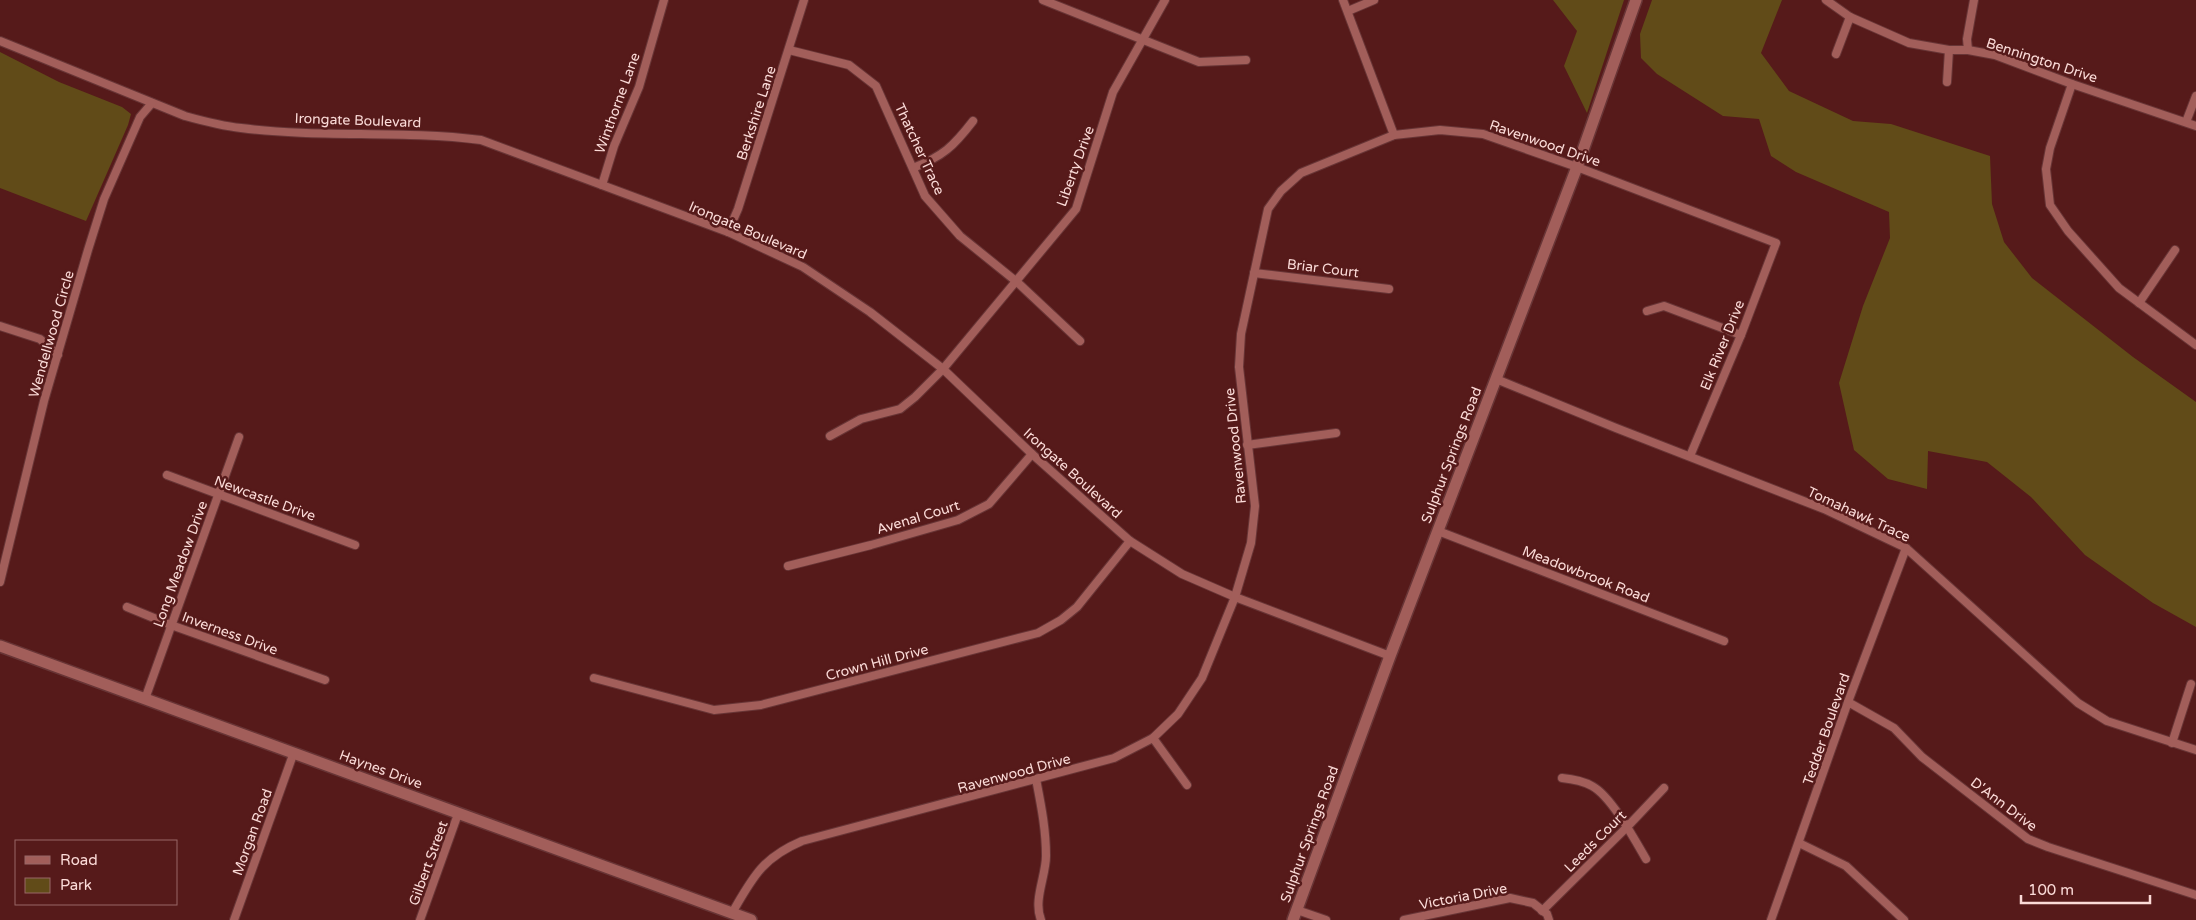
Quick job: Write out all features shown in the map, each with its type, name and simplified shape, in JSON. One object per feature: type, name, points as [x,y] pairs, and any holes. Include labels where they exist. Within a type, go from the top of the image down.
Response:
[{"type":"street","name":"Winthorne Lane","points":[[602,185],[614,146],[639,87],[664,0]]},
{"type":"street","name":"Berkshire Lane","points":[[728,232],[738,209],[804,0]]},
{"type":"street","points":[[1042,0],[1199,62],[1246,60]]},
{"type":"street","name":"Liberty Drive","points":[[830,436],[861,419],[900,408],[944,369],[1076,209],[1113,92],[1165,0]]},
{"type":"street","points":[[1343,0],[1394,135]]},
{"type":"street","points":[[1348,11],[1374,0]]},
{"type":"street","name":"Sulphur Springs Road","points":[[1295,915],[1390,656],[1577,167],[1636,0]]},
{"type":"street","name":"Bennington Drive","points":[[1826,0],[1850,17],[1909,43],[1995,55],[2072,84],[2196,126]]},
{"type":"street","points":[[1968,50],[1967,39],[1974,0]]},
{"type":"street","points":[[1836,54],[1850,17]]},
{"type":"street","name":"Irongate Boulevard","points":[[0,41],[185,116],[240,128],[446,136],[481,140],[728,232],[803,267],[870,312],[944,369],[1032,454],[1130,541],[1182,574],[1235,597],[1390,656]]},
{"type":"street","name":"Thatcher Trace","points":[[789,50],[849,65],[876,86],[925,196],[960,236],[1017,282],[1080,341]]},
{"type":"street","points":[[1947,82],[1949,50]]},
{"type":"street","points":[[2072,84],[2050,148],[2046,169],[2050,205],[2068,231],[2112,281],[2196,345]]},
{"type":"street","points":[[2186,122],[2196,96]]},
{"type":"street","name":"Wendellwood Circle","points":[[0,582],[58,355],[104,199],[140,117],[152,103]]},
{"type":"street","points":[[914,168],[932,161],[954,146],[973,121]]},
{"type":"street","name":"Ravenwood Drive","points":[[732,913],[754,876],[767,861],[784,849],[802,841],[1114,758],[1153,738],[1178,714],[1202,678],[1235,597],[1251,543],[1255,506],[1239,367],[1241,334],[1268,209],[1281,191],[1301,173],[1394,135],[1440,130],[1484,134],[1577,167],[1776,243]]},
{"type":"street","name":"Elk River Drive","points":[[1690,456],[1741,335],[1776,243]]},
{"type":"street","points":[[2139,303],[2175,250]]},
{"type":"street","name":"Briar Court","points":[[1254,272],[1389,289]]},
{"type":"street","points":[[1647,311],[1664,306],[1741,335]]},
{"type":"street","points":[[0,326],[40,339],[58,355]]},
{"type":"street","name":"Tomahawk Trace","points":[[1496,378],[1616,428],[1824,509],[1906,548],[2078,703],[2107,721],[2196,750]]},
{"type":"street","points":[[1247,445],[1336,433]]},
{"type":"street","name":"Long Meadow Drive","points":[[145,699],[239,437]]},
{"type":"street","name":"Avenal Court","points":[[788,566],[958,520],[989,504],[1032,454]]},
{"type":"street","name":"Newcastle Drive","points":[[166,475],[355,545]]},
{"type":"street","name":"Meadowbrook Road","points":[[1438,531],[1724,641]]},
{"type":"street","name":"Crown Hill Drive","points":[[594,678],[714,710],[761,705],[1038,633],[1061,620],[1077,607],[1130,541]]},
{"type":"street","name":"Tedder Boulevard","points":[[1771,920],[1848,702],[1906,548]]},
{"type":"street","name":"Inverness Drive","points":[[127,607],[171,625],[326,680]]},
{"type":"street","name":"Haynes Drive","points":[[0,646],[751,920]]},
{"type":"street","points":[[2172,743],[2191,684]]},
{"type":"street","name":"D'Ann Drive","points":[[1848,702],[1894,728],[1922,757],[2028,839],[2048,848],[2196,895]]},
{"type":"street","points":[[1153,738],[1187,785]]},
{"type":"street","name":"Morgan Road","points":[[234,920],[294,752]]},
{"type":"street","points":[[1562,778],[1592,786],[1600,792],[1628,826],[1646,859]]},
{"type":"street","points":[[1036,779],[1046,827],[1046,858],[1038,914],[1041,920]]},
{"type":"street","name":"Leeds Court","points":[[1542,911],[1664,788]]},
{"type":"street","name":"Gilbert Street","points":[[420,920],[458,814]]},
{"type":"street","points":[[1799,843],[1846,866],[1904,920]]},
{"type":"street","name":"Victoria Drive","points":[[1404,920],[1510,898],[1533,903],[1549,920]]},
{"type":"street","points":[[1295,915],[1326,920]]},
{"type":"green space","points":[[1553,0],[1624,0],[1587,113],[1564,66],[1577,31]]},
{"type":"green space","points":[[1652,0],[1782,0],[1761,53],[1789,91],[1853,121],[1891,124],[1990,156],[1992,204],[2004,242],[2032,278],[2133,357],[2196,402],[2196,627],[2153,603],[2085,555],[2031,497],[1987,462],[1928,451],[1927,489],[1888,479],[1854,450],[1839,383],[1863,306],[1890,238],[1889,212],[1796,172],[1771,156],[1759,119],[1723,116],[1657,74],[1641,58],[1640,34]]},
{"type":"green space","points":[[0,52],[59,82],[122,107],[131,114],[86,221],[0,188]]}]
